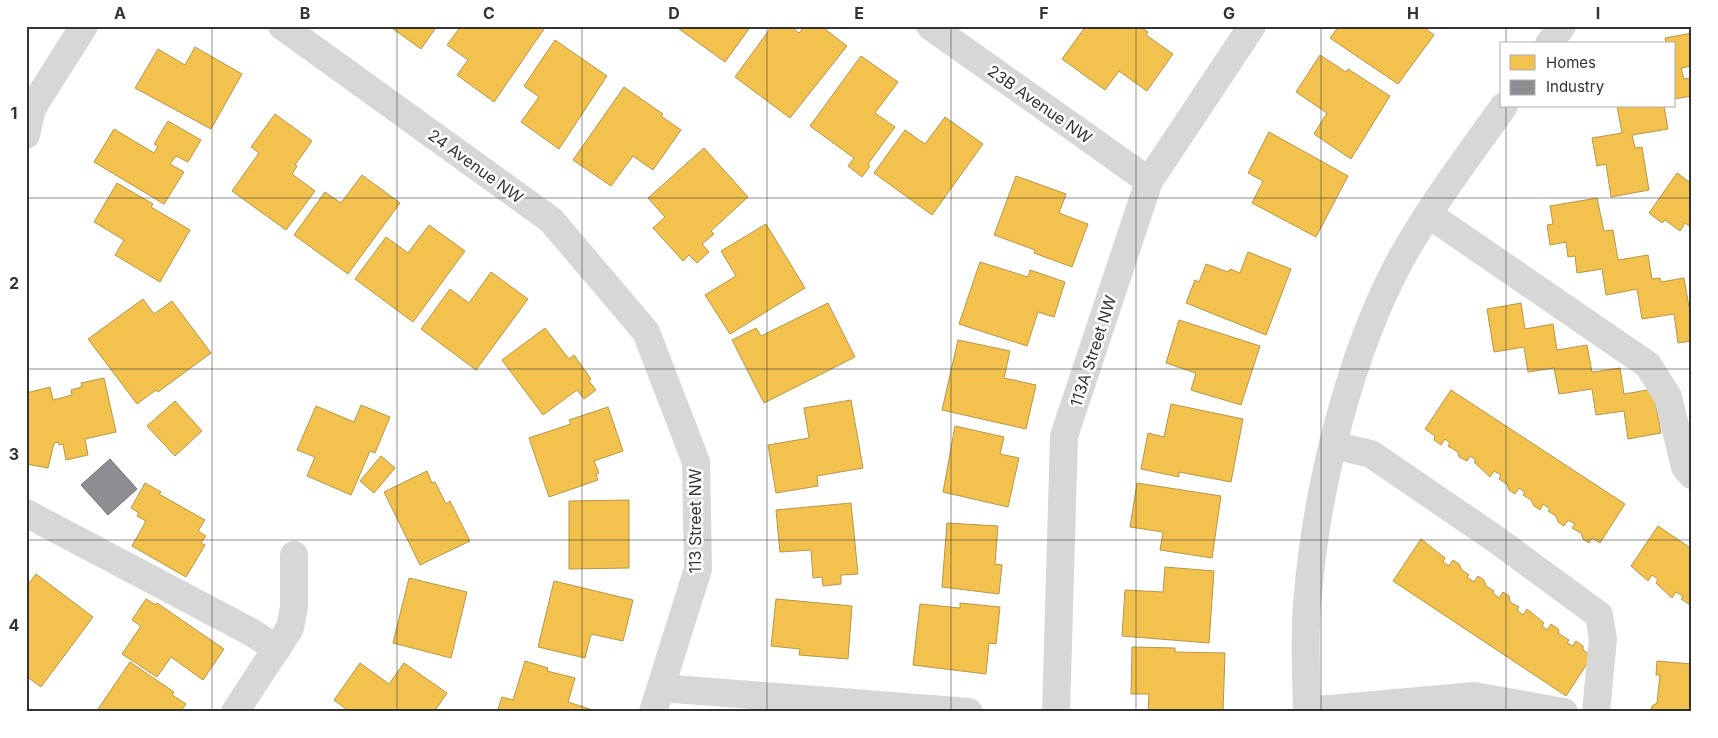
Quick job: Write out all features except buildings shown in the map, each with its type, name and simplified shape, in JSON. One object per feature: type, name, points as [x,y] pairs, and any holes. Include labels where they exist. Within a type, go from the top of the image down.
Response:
[{"type":"street","points":[[26,135],[32,108],[84,26]]},
{"type":"street","name":"24 Avenue NW","points":[[282,26],[551,220],[646,332]]},
{"type":"street","name":"23B Avenue NW","points":[[930,26],[1149,181]]},
{"type":"street","name":"113A Street NW","points":[[1056,712],[1064,436],[1149,181],[1252,26]]},
{"type":"street","points":[[1550,42],[1562,26]]},
{"type":"street","points":[[1503,108],[1428,214],[1401,258],[1381,301],[1361,352],[1332,445],[1319,510],[1307,596],[1307,711],[1474,696],[1564,712]]},
{"type":"street","points":[[1428,214],[1648,365],[1668,397],[1684,467],[1692,475]]},
{"type":"street","name":"113 Street NW","points":[[646,332],[696,462],[698,569],[657,700]]},
{"type":"street","points":[[1332,445],[1371,454],[1494,538],[1599,615],[1603,639],[1596,712]]},
{"type":"street","points":[[26,513],[251,632],[277,649]]},
{"type":"street","points":[[235,712],[277,649],[294,618],[294,555]]},
{"type":"street","points":[[657,700],[969,712]]}]
